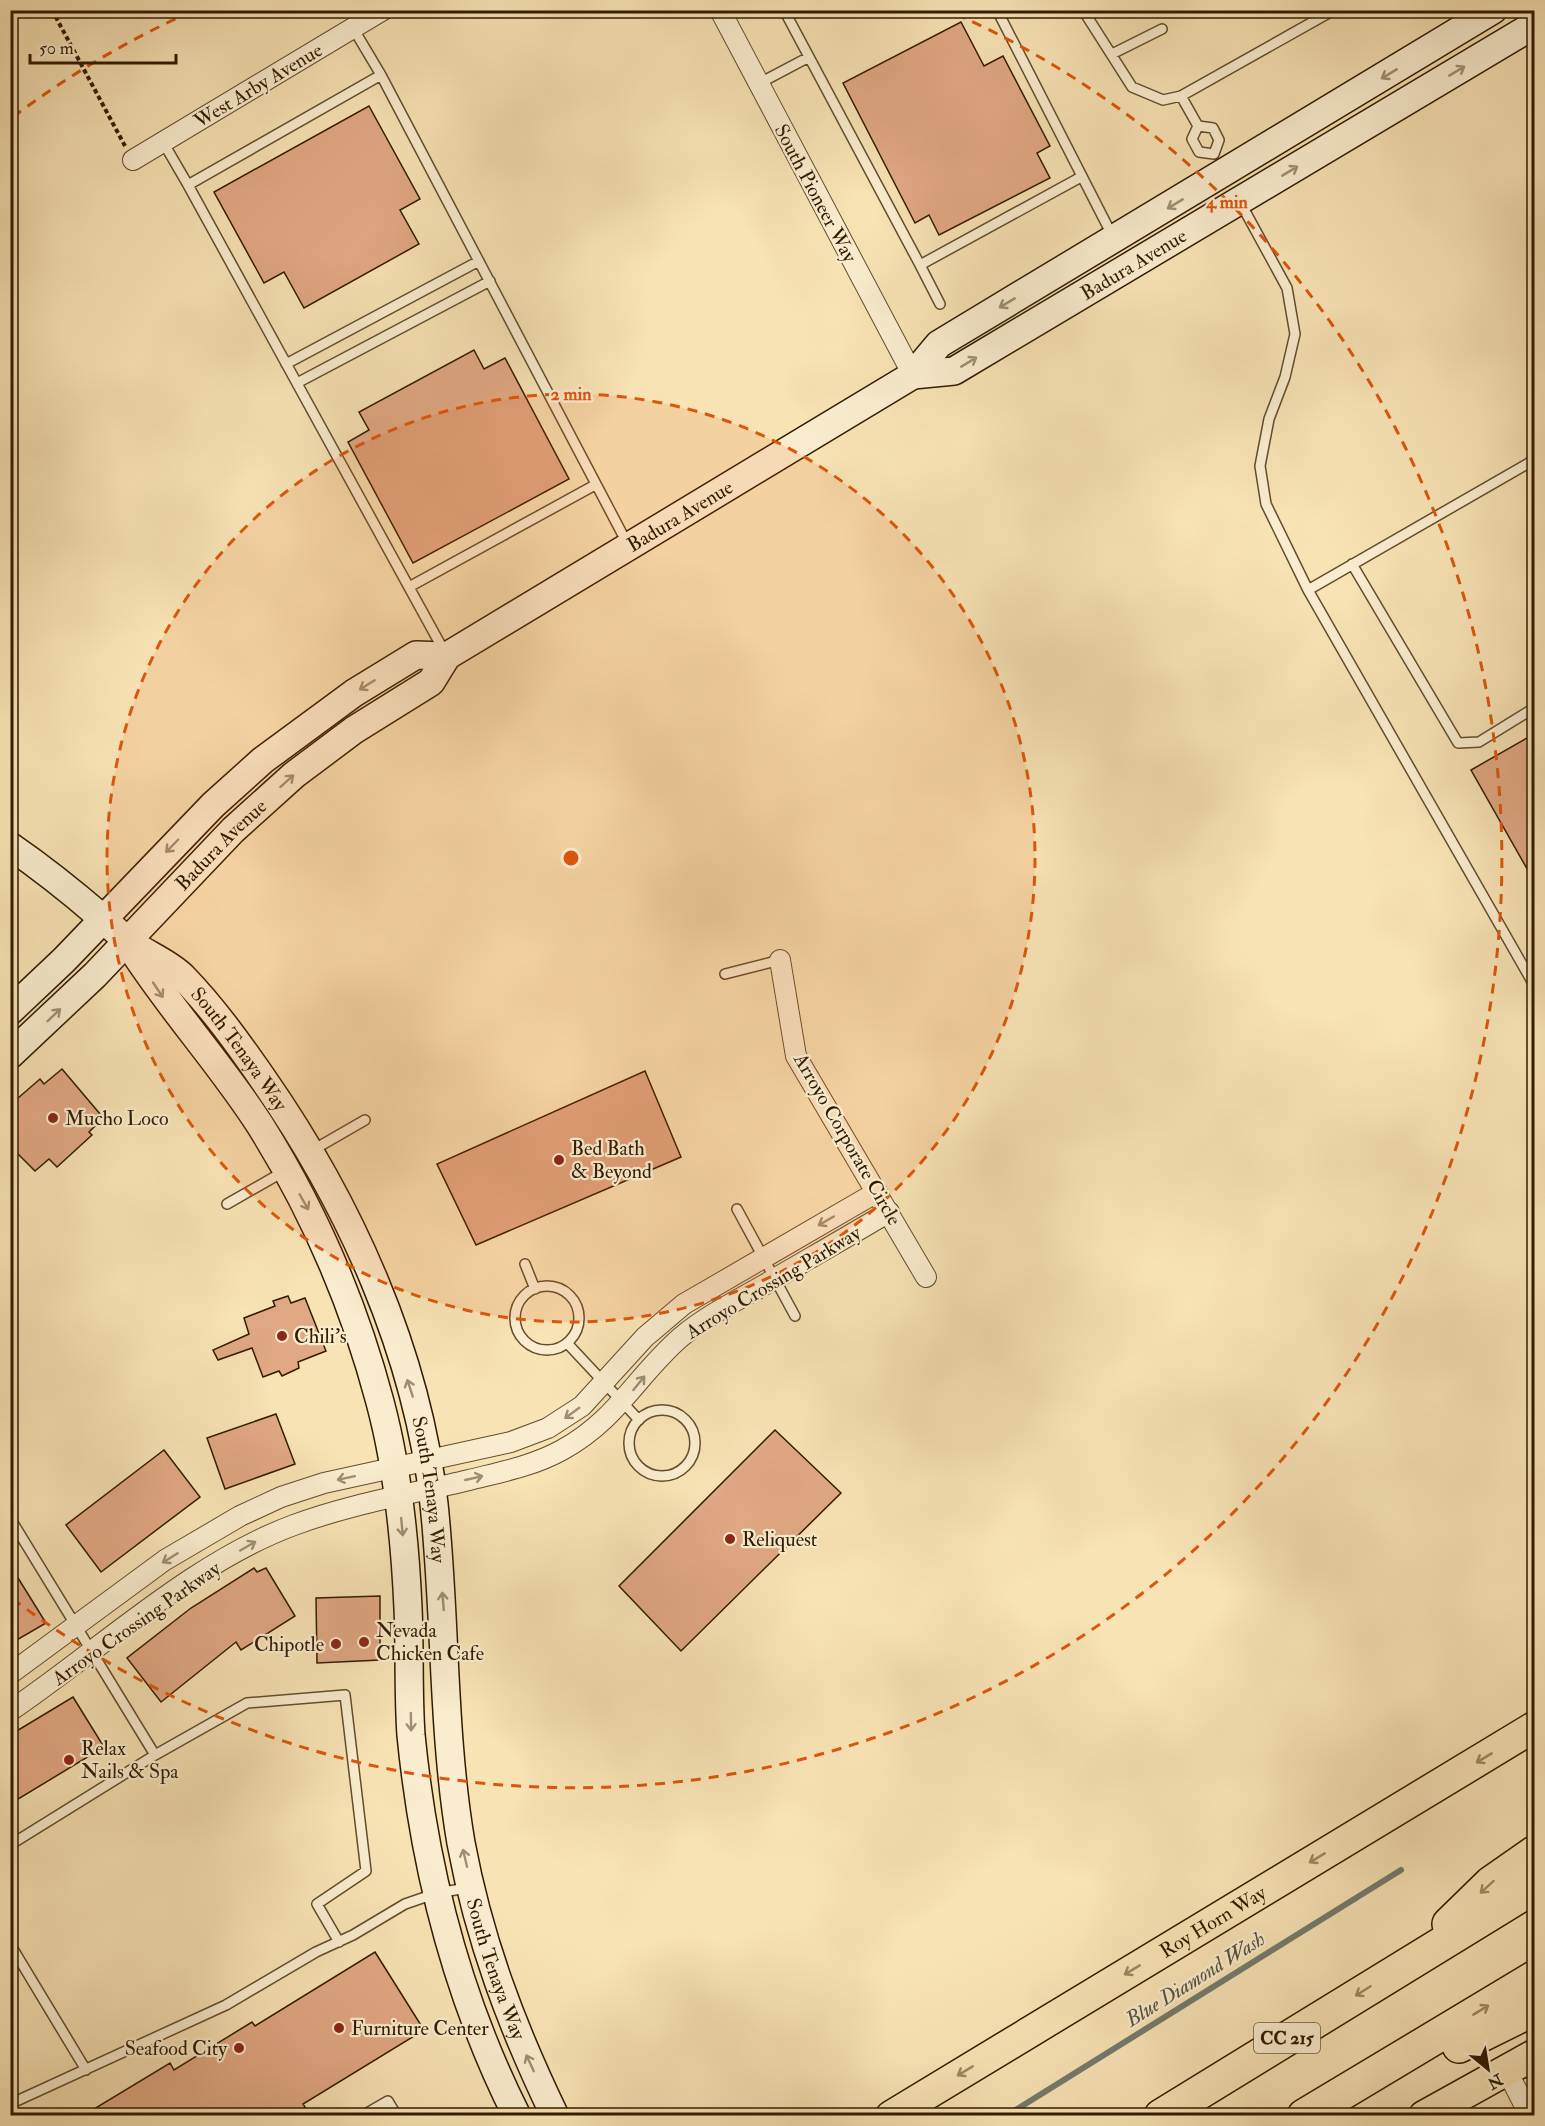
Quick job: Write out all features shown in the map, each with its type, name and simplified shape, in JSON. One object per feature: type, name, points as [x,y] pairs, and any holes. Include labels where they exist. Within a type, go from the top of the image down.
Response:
[{"type":"highway","points":[[1412,1960],[1491,1883],[1534,1853]]},
{"type":"highway","name":"CC 215","points":[[1161,2115],[1534,1887]]},
{"type":"highway","points":[[1304,2115],[1534,1978]]},
{"type":"highway","points":[[1321,2115],[1371,2094],[1470,2039],[1534,2009]]},
{"type":"main road","name":"Badura Avenue","points":[[10,1055],[95,975],[233,830],[294,775],[354,730],[431,682],[447,656],[914,375],[939,344],[1115,239],[1220,164],[1493,10]]},
{"type":"main road","name":"Badura Avenue","points":[[914,375],[954,371],[1534,25]]},
{"type":"main road","points":[[1220,164],[1240,201]]},
{"type":"main road","name":"Badura Avenue","points":[[10,1011],[104,919],[213,805],[308,725],[416,655],[447,656]]},
{"type":"main road","name":"South Tenaya Way","points":[[10,846],[37,864],[127,940],[179,973],[223,1021],[284,1109],[337,1200],[380,1295],[413,1396],[431,1489],[443,1606],[448,1730],[461,1842],[486,1952],[527,2059],[555,2115]]},
{"type":"main road","name":"South Tenaya Way","points":[[127,940],[160,993],[259,1124],[310,1213],[351,1306],[381,1405],[399,1497],[408,1607],[411,1733],[426,1849],[454,1962],[495,2072],[517,2115]]},
{"type":"main road","name":"Roy Horn Way","points":[[891,2115],[1534,1727]]},
{"type":"main road","points":[[1424,2115],[1534,2055]]},
{"type":"street","name":"West Arby Avenue","points":[[133,160],[383,10]]},
{"type":"street","name":"South Pioneer Way","points":[[720,10],[914,375]]},
{"type":"street","name":"Arroyo Corporate Circle","points":[[780,960],[796,1056],[926,1277]]},
{"type":"street","name":"Arroyo Crossing Parkway","points":[[10,1674],[165,1560],[240,1516],[281,1497],[324,1483],[530,1436],[566,1418],[604,1383],[664,1320],[698,1295],[877,1192]]},
{"type":"street","name":"Arroyo Crossing Parkway","points":[[10,1711],[173,1592],[254,1543],[292,1525],[332,1512],[539,1461],[580,1440],[622,1403],[681,1337],[718,1311],[889,1212]]},
{"type":"street","points":[[1506,2069],[1530,2115]]},
{"type":"lane","points":[[784,10],[940,304]]},
{"type":"lane","points":[[996,10],[1115,239]]},
{"type":"lane","points":[[1083,10],[1132,87],[1163,100],[1181,96],[1334,10]]},
{"type":"lane","points":[[353,28],[381,75],[629,548]]},
{"type":"lane","points":[[1112,54],[1162,28]]},
{"type":"lane","points":[[758,84],[809,57]]},
{"type":"lane","points":[[189,185],[381,75]]},
{"type":"lane","points":[[1181,96],[1198,126]]},
{"type":"lane","points":[[1198,126],[1213,128],[1219,140],[1220,164]]},
{"type":"lane","points":[[1198,126],[1192,139],[1199,152],[1220,164]]},
{"type":"lane","points":[[163,142],[189,185],[447,656]]},
{"type":"lane","points":[[920,265],[1081,177]]},
{"type":"lane","points":[[1240,201],[1287,288],[1295,334],[1286,377],[1269,420],[1260,466],[1266,504],[1308,591],[1534,985]]},
{"type":"lane","points":[[286,364],[479,261]]},
{"type":"lane","points":[[297,383],[490,281]]},
{"type":"lane","points":[[1308,591],[1534,460]]},
{"type":"lane","points":[[409,587],[595,485]]},
{"type":"lane","points":[[1352,564],[1458,743],[1479,742],[1534,708]]},
{"type":"lane","points":[[726,974],[780,960]]},
{"type":"lane","points":[[309,1152],[365,1120]]},
{"type":"lane","points":[[227,1204],[285,1170]]},
{"type":"lane","points":[[737,1209],[795,1316]]},
{"type":"lane","points":[[525,1264],[535,1289]]},
{"type":"lane","points":[[555,1287],[572,1298],[578,1306],[579,1327],[567,1343],[558,1349],[536,1349],[520,1335],[516,1314],[519,1303],[535,1289],[555,1287]]},
{"type":"lane","points":[[567,1343],[639,1420]]},
{"type":"lane","points":[[664,1410],[683,1417],[694,1434],[693,1454],[688,1463],[670,1475],[647,1473],[638,1466],[629,1445],[630,1434],[639,1420],[654,1411],[664,1410]]},
{"type":"lane","points":[[10,1518],[155,1755]]},
{"type":"lane","points":[[10,1845],[155,1755],[247,1703],[345,1695],[366,1871],[317,1904],[339,1942]]},
{"type":"lane","points":[[10,2104],[226,2005],[316,1952],[339,1942],[405,1904],[437,1893],[471,1887]]},
{"type":"lane","points":[[10,1944],[86,2070]]},
{"type":"lane","points":[[362,2115],[388,2100],[397,2115]]},
{"type":"path","points":[[52,10],[133,160]]},
{"type":"building","points":[[961,22],[984,66],[1003,56],[1050,146],[1037,153],[1050,178],[939,235],[929,215],[915,223],[843,83]]},
{"type":"building","points":[[369,106],[420,199],[400,210],[419,244],[304,308],[284,272],[264,283],[214,192]]},
{"type":"building","points":[[474,350],[484,369],[505,358],[569,479],[413,563],[348,442],[369,430],[359,412]]},
{"type":"building","points":[[1534,734],[1534,881],[1471,770]]},
{"type":"building","name":"Mucho Loco","points":[[62,1069],[100,1114],[90,1122],[95,1126],[89,1132],[92,1135],[57,1167],[49,1159],[35,1171],[10,1146],[10,1105],[40,1079],[44,1084]]},
{"type":"building","name":"Bed Bath & Beyond","points":[[645,1071],[681,1157],[476,1245],[437,1164]]},
{"type":"building","name":"Chili's","points":[[288,1296],[291,1303],[305,1298],[326,1351],[298,1362],[299,1368],[282,1376],[279,1371],[263,1377],[252,1348],[218,1360],[213,1350],[249,1334],[244,1318],[275,1306],[273,1301]]},
{"type":"building","points":[[276,1414],[295,1464],[225,1489],[207,1438]]},
{"type":"building","name":"Reliquest","points":[[775,1430],[841,1493],[681,1651],[619,1586]]},
{"type":"building","points":[[164,1450],[200,1497],[101,1572],[66,1525]]},
{"type":"building","points":[[10,1565],[46,1623],[10,1644]]},
{"type":"building","points":[[254,1568],[257,1572],[266,1568],[295,1616],[241,1650],[236,1642],[161,1702],[127,1658],[191,1608]]},
{"type":"building","points":[[380,1596],[380,1660],[317,1663],[316,1598]]},
{"type":"building","points":[[73,1697],[104,1747],[10,1804],[10,1735]]},
{"type":"building","points":[[375,1952],[424,2030],[303,2104],[310,2115],[84,2115],[170,2063],[174,2070],[252,2022],[255,2026]]},
{"type":"waterway","name":"Blue Diamond Wash","points":[[1006,2116],[1401,1870]]},
{"type":"place","name":"Mucho Loco","points":[[53,1118]]},
{"type":"place","name":"Bed Bath & Beyond","points":[[559,1160]]},
{"type":"place","name":"Chili's","points":[[282,1336]]},
{"type":"place","name":"Reliquest","points":[[730,1539]]},
{"type":"place","name":"Nevada Chicken Cafe","points":[[364,1642]]},
{"type":"place","name":"Chipotle","points":[[336,1644]]},
{"type":"place","name":"Relax Nails & Spa","points":[[69,1760]]},
{"type":"place","name":"Furniture Center","points":[[339,2028]]},
{"type":"place","name":"Seafood City","points":[[239,2048]]}]
